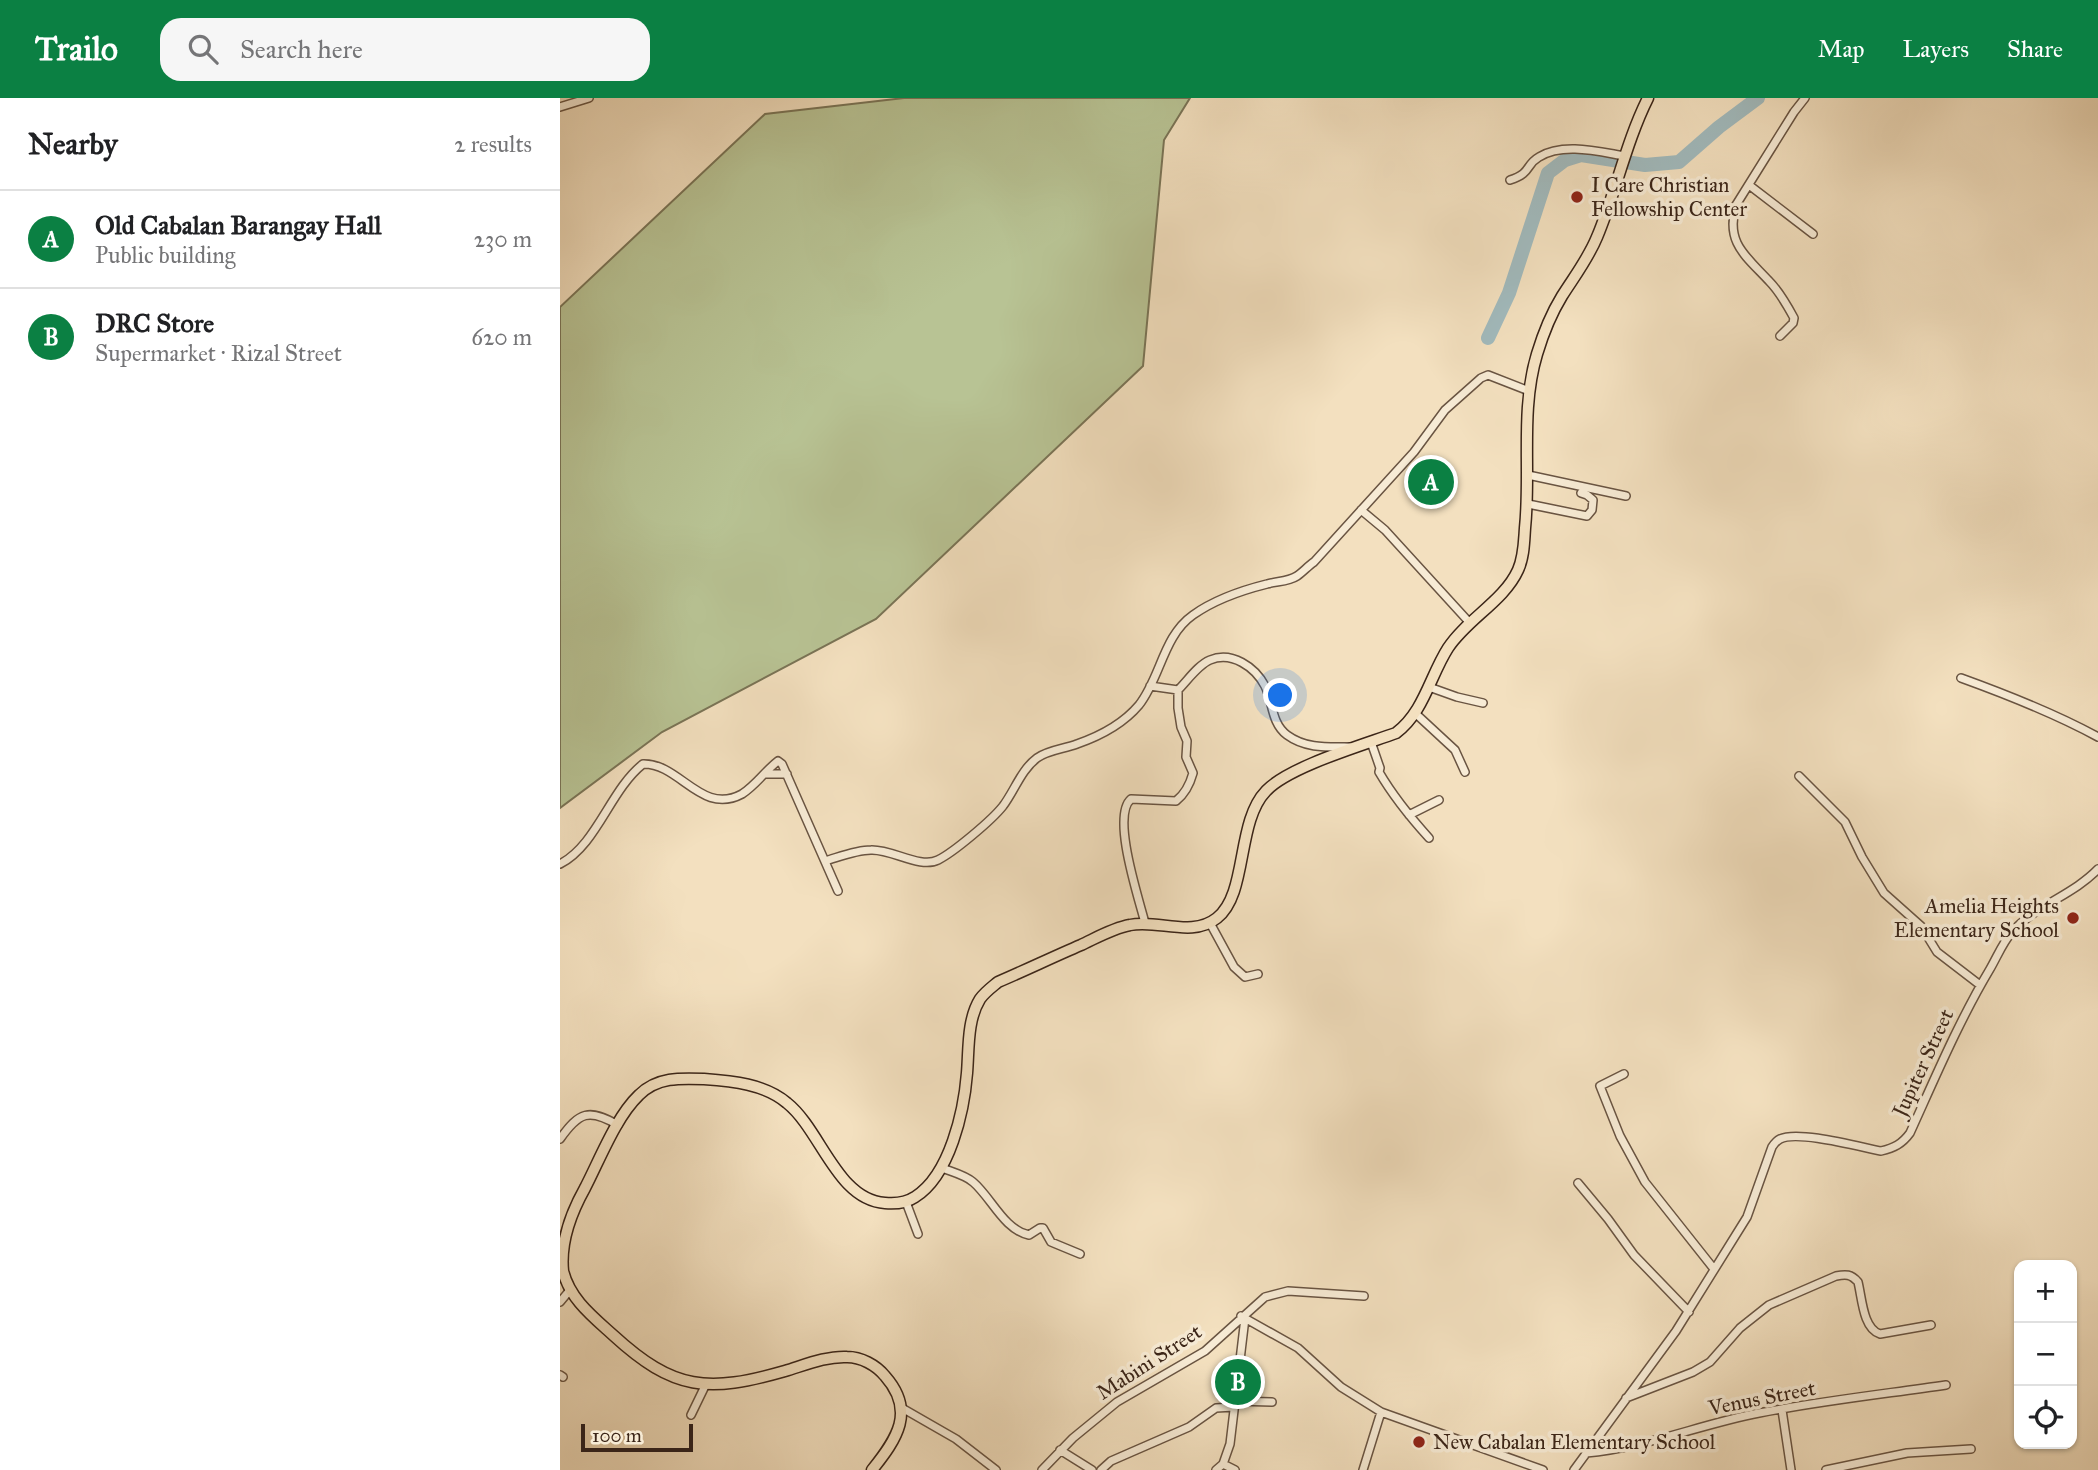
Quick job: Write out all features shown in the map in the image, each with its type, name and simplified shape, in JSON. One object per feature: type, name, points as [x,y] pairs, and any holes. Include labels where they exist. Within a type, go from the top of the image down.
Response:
[{"type":"highway","points":[[872,1470],[900,1425],[902,1408],[895,1390],[878,1368],[849,1356],[827,1359],[733,1385],[706,1384],[673,1377],[616,1338],[570,1290],[562,1267],[561,1245],[564,1233],[618,1125],[639,1095],[654,1084],[668,1080],[710,1080],[758,1087],[786,1101],[795,1110],[836,1170],[856,1192],[878,1203],[906,1202],[935,1179],[951,1149],[966,1088],[975,1010],[986,991],[998,982],[1119,928],[1145,923],[1189,928],[1210,923],[1221,914],[1229,902],[1253,811],[1266,790],[1293,773],[1396,733],[1415,713],[1448,648],[1518,571],[1528,504],[1529,391],[1537,354],[1562,297],[1592,248],[1648,98]]},
{"type":"street","points":[[560,107],[589,98]]},
{"type":"street","points":[[1780,336],[1793,323],[1794,318],[1769,281],[1749,263],[1732,233],[1732,218],[1736,205],[1794,111],[1805,98]]},
{"type":"street","points":[[1510,180],[1525,174],[1536,158],[1554,152],[1580,149],[1625,157]]},
{"type":"street","points":[[1749,185],[1813,234]]},
{"type":"street","points":[[825,861],[870,849],[889,851],[919,862],[938,860],[975,833],[1003,807],[1028,766],[1039,756],[1078,744],[1111,729],[1138,705],[1150,686],[1167,647],[1179,628],[1192,615],[1212,604],[1297,576],[1314,562],[1414,452],[1445,411],[1481,378],[1488,375],[1529,391]]},
{"type":"street","points":[[1528,475],[1626,496]]},
{"type":"street","points":[[1528,504],[1587,516],[1592,510],[1593,500],[1581,493]]},
{"type":"street","points":[[1361,510],[1385,530],[1469,622]]},
{"type":"street","points":[[1145,923],[1125,842],[1125,808],[1131,799],[1177,801],[1182,796],[1193,773],[1186,757],[1187,741],[1181,727],[1178,690],[1210,660],[1236,659],[1254,671],[1265,686],[1274,717],[1285,734],[1314,746],[1358,747]]},
{"type":"street","points":[[1961,678],[2017,698],[2098,737]]},
{"type":"street","points":[[1150,686],[1178,690]]},
{"type":"street","points":[[1429,687],[1457,698],[1482,703]]},
{"type":"street","points":[[1415,713],[1455,750],[1465,772]]},
{"type":"street","points":[[1371,742],[1379,772],[1429,838]]},
{"type":"street","points":[[560,864],[578,851],[629,779],[643,764],[659,766],[712,799],[727,799],[738,796],[778,761],[787,774],[838,891]]},
{"type":"street","points":[[766,774],[787,774]]},
{"type":"street","points":[[1799,776],[1845,822],[1862,858],[1884,893],[1921,926],[1937,952],[1980,985]]},
{"type":"street","points":[[1409,815],[1438,800]]},
{"type":"street","name":"Jupiter Street","points":[[1574,1470],[1689,1312],[1747,1217],[1772,1147],[1780,1139],[1811,1137],[1881,1151],[1892,1149],[1903,1142],[1980,985],[2010,934],[2024,920],[2096,874]]},
{"type":"street","points":[[1210,923],[1234,967],[1245,977],[1258,974]]},
{"type":"street","points":[[1624,1074],[1600,1086],[1620,1136],[1645,1182],[1714,1269]]},
{"type":"street","points":[[560,1139],[575,1120],[591,1113],[603,1116],[618,1125]]},
{"type":"street","points":[[942,1168],[974,1182],[998,1211],[1023,1233],[1029,1235],[1043,1228],[1051,1242],[1080,1254]]},
{"type":"street","points":[[1578,1183],[1634,1255],[1689,1312]]},
{"type":"street","points":[[906,1202],[918,1234]]},
{"type":"street","points":[[1626,1398],[1693,1372],[1710,1362],[1740,1328],[1769,1305],[1836,1276],[1846,1274],[1858,1282],[1868,1325],[1874,1332],[1880,1334],[1931,1325]]},
{"type":"street","points":[[560,1302],[570,1290]]},
{"type":"street","name":"Mabini Street","points":[[1042,1470],[1060,1450],[1117,1402],[1205,1350],[1265,1297],[1282,1292],[1364,1296]]},
{"type":"street","points":[[1216,1470],[1223,1464],[1230,1444],[1243,1317],[1298,1348],[1341,1387],[1381,1412],[1543,1470]]},
{"type":"street","points":[[691,1415],[706,1384]]},
{"type":"street","name":"Venus Street","points":[[1586,1453],[1619,1450],[1652,1439],[1782,1410],[1946,1385]]},
{"type":"street","points":[[1101,1470],[1111,1461],[1189,1427],[1216,1408],[1272,1402]]},
{"type":"street","points":[[902,1408],[956,1439],[996,1470]]},
{"type":"street","points":[[1782,1410],[1791,1470]]},
{"type":"street","points":[[1363,1470],[1381,1412]]},
{"type":"street","points":[[1060,1450],[1093,1470]]},
{"type":"street","points":[[1826,1470],[1907,1453],[1971,1450]]},
{"type":"street","points":[[1223,1464],[1235,1470]]},
{"type":"green space","points":[[904,98],[1190,98],[1164,140],[1143,366],[876,619],[662,732],[560,808],[560,307],[765,114]]},
{"type":"waterway","points":[[1488,338],[1509,293],[1548,173],[1565,160],[1581,155],[1645,165],[1679,162],[1758,98]]},
{"type":"place","name":"I Care Christian Fellowship Center","points":[[1577,197]]},
{"type":"place","name":"Old Cabalan Barangay Hall","points":[[1431,482]]},
{"type":"place","name":"Amelia Heights Elementary School","points":[[2073,918]]},
{"type":"place","name":"DRC Store","points":[[1238,1382]]},
{"type":"place","name":"New Cabalan Elementary School","points":[[1419,1442]]}]
